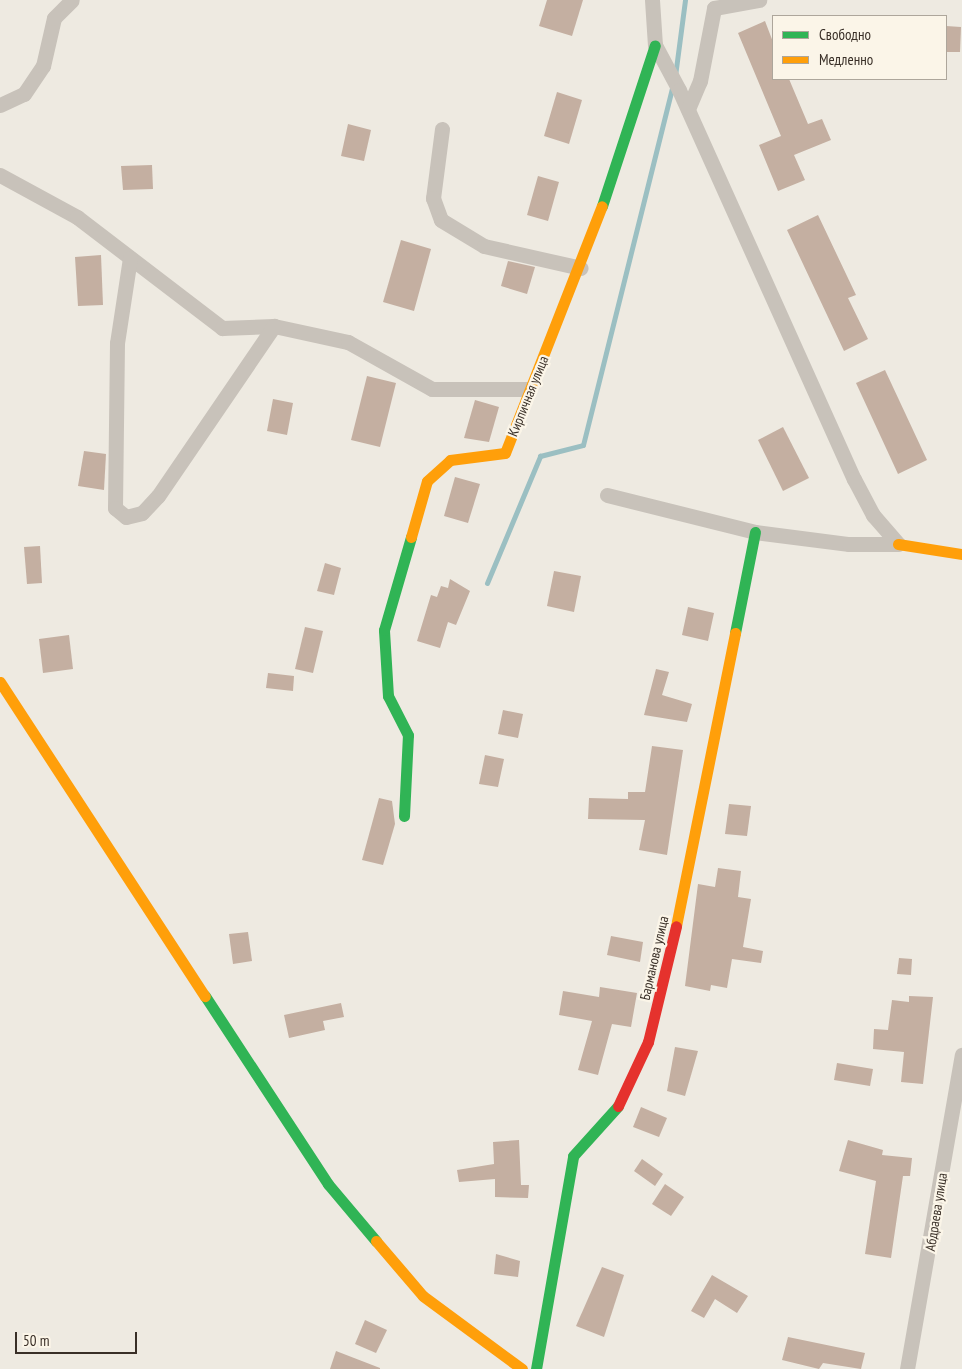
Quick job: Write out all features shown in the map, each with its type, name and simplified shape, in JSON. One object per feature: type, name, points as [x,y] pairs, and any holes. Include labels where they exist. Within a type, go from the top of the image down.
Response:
[{"type":"street","points":[[0,105],[24,94],[43,66],[54,18],[72,0]]},
{"type":"street","points":[[652,0],[655,45],[688,109],[854,479],[873,516],[898,544]]},
{"type":"street","points":[[688,109],[700,81],[714,4],[759,0]]},
{"type":"street","name":"Кирпичная улица","points":[[404,816],[408,736],[388,696],[384,630],[427,481],[450,460],[505,453],[581,268],[655,45]]},
{"type":"street","points":[[442,129],[433,198],[441,220],[484,246],[581,268]]},
{"type":"street","points":[[0,175],[77,217],[222,328],[274,326],[348,342],[432,389],[530,389]]},
{"type":"street","points":[[130,258],[116,344],[115,508],[126,517],[142,513],[158,496],[274,326]]},
{"type":"street","points":[[607,495],[755,532],[849,544],[898,544],[962,554]]},
{"type":"street","name":"Барманова улица","points":[[536,1369],[573,1156],[618,1106],[648,1042],[666,983],[755,532]]},
{"type":"street","points":[[0,682],[328,1184],[423,1296],[522,1369]]},
{"type":"street","name":"Абдраева улица","points":[[907,1369],[962,1055]]},
{"type":"building","points":[[547,0],[583,0],[572,36],[539,26]]},
{"type":"building","points":[[765,21],[772,39],[772,80],[789,80],[808,124],[822,119],[831,140],[794,155],[805,180],[778,191],[759,145],[781,136],[738,33]]},
{"type":"building","points":[[947,26],[961,27],[960,52],[947,52]]},
{"type":"building","points":[[557,92],[582,100],[569,144],[544,136]]},
{"type":"building","points":[[348,124],[371,130],[364,161],[341,156]]},
{"type":"building","points":[[152,165],[153,189],[123,190],[121,166]]},
{"type":"building","points":[[538,176],[559,182],[548,221],[527,215]]},
{"type":"building","points":[[818,215],[856,295],[848,298],[868,339],[844,351],[787,230]]},
{"type":"building","points":[[401,240],[431,249],[414,311],[383,302]]},
{"type":"building","points":[[101,255],[103,305],[78,306],[75,257]]},
{"type":"building","points":[[508,261],[535,267],[527,294],[501,286]]},
{"type":"building","points":[[885,370],[927,460],[898,474],[856,383]]},
{"type":"building","points":[[367,376],[396,383],[380,447],[351,440]]},
{"type":"building","points":[[273,399],[293,403],[287,435],[267,431]]},
{"type":"building","points":[[475,400],[499,407],[489,442],[464,438]]},
{"type":"building","points":[[783,427],[809,478],[783,491],[758,440]]},
{"type":"building","points":[[84,451],[106,454],[104,490],[78,486]]},
{"type":"building","points":[[455,477],[480,484],[468,523],[444,516]]},
{"type":"building","points":[[40,546],[42,583],[27,584],[24,547]]},
{"type":"building","points":[[325,563],[341,568],[334,595],[317,591]]},
{"type":"building","points":[[554,571],[581,576],[574,612],[547,606]]},
{"type":"building","points":[[450,579],[470,591],[456,625],[448,622],[440,648],[417,641],[431,595],[437,597],[441,586],[448,588]]},
{"type":"building","points":[[688,607],[714,613],[708,641],[682,635]]},
{"type":"building","points":[[305,627],[323,631],[313,673],[295,669]]},
{"type":"building","points":[[69,635],[73,669],[43,673],[39,639]]},
{"type":"building","points":[[656,669],[669,672],[662,695],[692,704],[687,722],[644,715]]},
{"type":"building","points":[[268,673],[294,676],[293,691],[266,688]]},
{"type":"building","points":[[503,710],[523,714],[518,738],[498,734]]},
{"type":"building","points":[[652,746],[683,750],[667,855],[639,850],[645,820],[588,819],[589,798],[628,799],[628,792],[645,792]]},
{"type":"building","points":[[485,755],[504,759],[498,787],[479,784]]},
{"type":"building","points":[[379,798],[392,801],[395,824],[383,865],[362,860]]},
{"type":"building","points":[[729,804],[751,806],[747,836],[725,834]]},
{"type":"building","points":[[718,868],[741,871],[738,897],[751,899],[743,947],[763,951],[761,963],[732,959],[727,988],[711,985],[710,991],[685,986],[698,884],[715,887]]},
{"type":"building","points":[[248,932],[252,961],[233,964],[229,934]]},
{"type":"building","points":[[611,936],[643,942],[640,962],[607,955]]},
{"type":"building","points":[[899,958],[912,959],[911,975],[897,974]]},
{"type":"building","points":[[600,987],[637,993],[631,1027],[612,1024],[598,1075],[578,1070],[592,1021],[559,1015],[563,991],[599,997]]},
{"type":"building","points":[[909,996],[933,997],[923,1084],[901,1082],[904,1052],[873,1049],[874,1029],[888,1030],[892,1000],[909,1002]]},
{"type":"building","points":[[341,1003],[344,1017],[323,1021],[325,1030],[289,1038],[284,1015]]},
{"type":"building","points":[[675,1047],[698,1051],[685,1096],[667,1091]]},
{"type":"building","points":[[837,1063],[873,1069],[870,1086],[834,1080]]},
{"type":"building","points":[[641,1107],[667,1118],[659,1137],[633,1127]]},
{"type":"building","points":[[519,1140],[521,1185],[529,1185],[528,1198],[495,1197],[495,1179],[459,1182],[457,1170],[494,1164],[493,1142]]},
{"type":"building","points":[[848,1140],[883,1150],[882,1155],[912,1158],[910,1176],[903,1176],[891,1258],[865,1254],[876,1181],[839,1171]]},
{"type":"building","points":[[642,1159],[663,1174],[655,1186],[634,1171]]},
{"type":"building","points":[[665,1184],[684,1197],[671,1216],[652,1204]]},
{"type":"building","points":[[496,1254],[520,1261],[518,1277],[494,1274]]},
{"type":"building","points":[[602,1267],[624,1275],[604,1337],[576,1326]]},
{"type":"building","points":[[712,1275],[748,1296],[737,1313],[715,1299],[704,1318],[691,1311]]},
{"type":"building","points":[[365,1320],[387,1330],[376,1353],[355,1344]]},
{"type":"building","points":[[788,1337],[865,1353],[861,1369],[823,1363],[819,1369],[782,1360]]},
{"type":"building","points":[[336,1351],[380,1368],[380,1369],[330,1369]]},
{"type":"waterway","points":[[675,76],[685,0]]},
{"type":"waterway","points":[[487,583],[540,456],[583,445],[673,84]]},
{"type":"traffic: fast","points":[[602,206],[655,45]]},
{"type":"traffic: fast","points":[[735,633],[755,532]]},
{"type":"traffic: fast","points":[[404,816],[408,735],[388,696],[384,630],[411,537]]},
{"type":"traffic: fast","points":[[205,996],[328,1184],[376,1241]]},
{"type":"traffic: fast","points":[[536,1369],[573,1156],[618,1106]]},
{"type":"traffic: slow","points":[[411,537],[427,481],[450,460],[505,453],[602,206]]},
{"type":"traffic: slow","points":[[898,544],[962,554]]},
{"type":"traffic: slow","points":[[676,926],[735,633]]},
{"type":"traffic: slow","points":[[0,682],[205,996]]},
{"type":"traffic: slow","points":[[376,1241],[423,1296],[522,1369]]},
{"type":"traffic: jam","points":[[618,1106],[648,1042],[676,926]]}]
